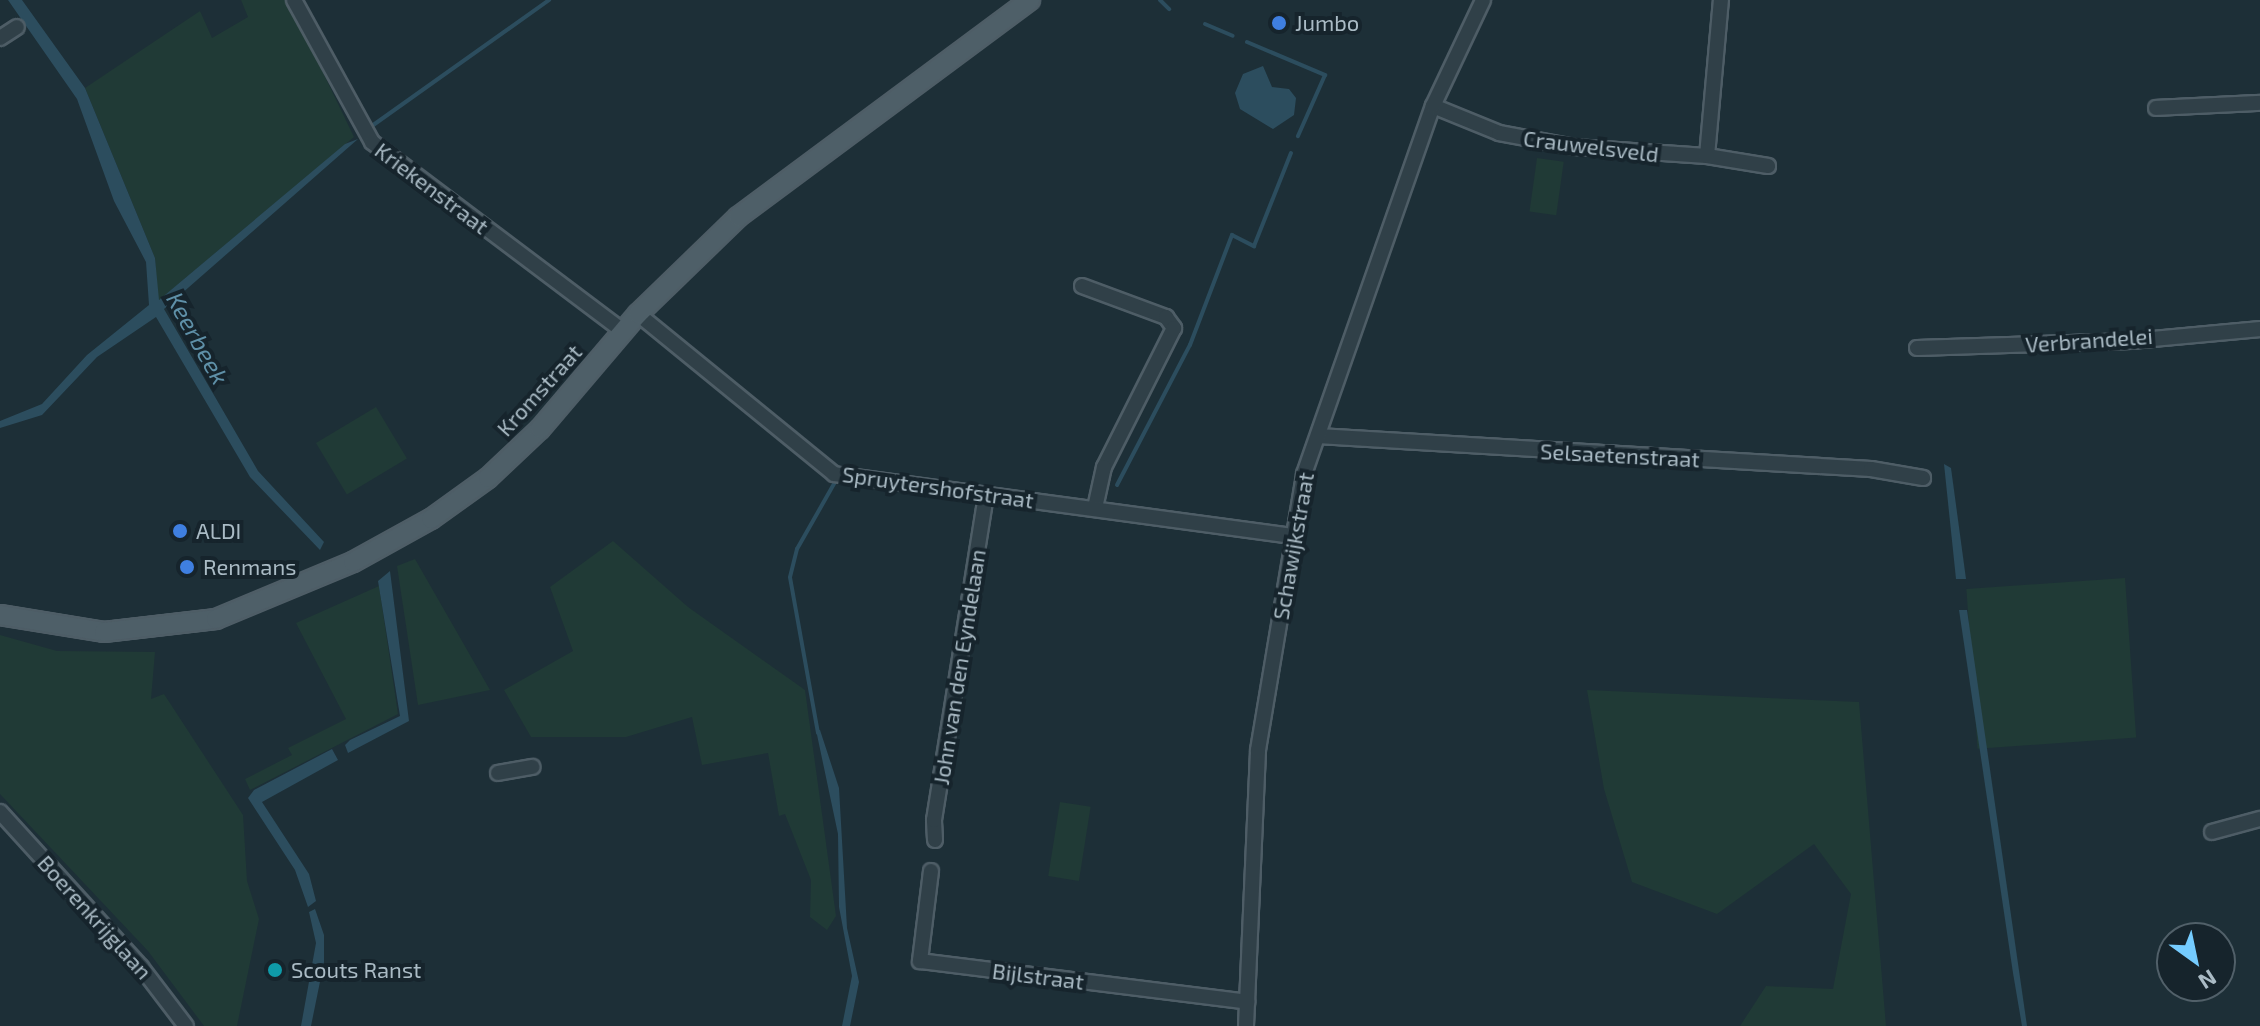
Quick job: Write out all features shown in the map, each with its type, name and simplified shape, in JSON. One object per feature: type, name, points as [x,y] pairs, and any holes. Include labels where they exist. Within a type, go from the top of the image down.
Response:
[{"type":"main road","name":"Kromstraat","points":[[0,615],[69,630],[143,632],[216,619],[275,598],[353,562],[458,501],[550,418],[638,314],[705,247],[788,176],[1030,0]]},
{"type":"street","name":"Kriekenstraat","points":[[294,0],[372,142],[623,331]]},
{"type":"street","name":"Schawijkstraat","points":[[1246,1026],[1255,781],[1304,474],[1433,106],[1483,0]]},
{"type":"street","points":[[1707,156],[1721,0]]},
{"type":"street","points":[[0,38],[17,27]]},
{"type":"street","points":[[2156,108],[2260,103]]},
{"type":"street","name":"Crauwelsveld","points":[[1433,106],[1499,133],[1574,147],[1707,156],[1768,166]]},
{"type":"street","points":[[1082,286],[1166,317],[1174,328],[1143,398],[1104,467],[1095,508]]},
{"type":"street","name":"Spruytershofstraat","points":[[638,314],[834,474],[1293,536]]},
{"type":"street","name":"Verbrandelei","points":[[1917,348],[2131,341],[2260,329]]},
{"type":"street","name":"Selsaetenstraat","points":[[1318,436],[1871,469],[1923,478]]},
{"type":"street","name":"John van den Eyndelaan","points":[[935,840],[986,495]]},
{"type":"street","points":[[498,773],[532,767]]},
{"type":"street","name":"Boerenkrijglaan","points":[[0,812],[141,967],[186,1026]]},
{"type":"street","points":[[2212,832],[2260,819]]},
{"type":"street","name":"Bijlstraat","points":[[931,871],[920,961],[1247,1002]]},
{"type":"green space","points":[[241,0],[288,0],[354,137],[158,301],[155,258],[85,88],[200,11],[212,38],[248,17]]},
{"type":"green space","points":[[1537,158],[1564,162],[1556,215],[1529,211]]},
{"type":"green space","points":[[376,407],[407,458],[347,494],[316,443]]},
{"type":"green space","points":[[613,541],[688,607],[805,690],[836,916],[827,930],[810,917],[811,880],[785,814],[779,816],[768,753],[702,765],[692,717],[626,737],[531,737],[504,690],[573,651],[550,587]]},
{"type":"green space","points":[[415,559],[490,690],[418,705],[397,566]]},
{"type":"green space","points":[[2125,578],[2136,738],[1978,749],[1966,589]]},
{"type":"green space","points":[[379,586],[398,714],[250,790],[245,779],[292,755],[288,748],[346,719],[296,623]]},
{"type":"green space","points":[[0,635],[57,651],[155,652],[151,699],[164,694],[243,815],[247,881],[259,919],[237,1026],[204,1026],[148,951],[0,794]]},
{"type":"green space","points":[[1587,690],[1859,702],[1886,1026],[1740,1026],[1766,986],[1833,989],[1851,894],[1814,844],[1717,914],[1632,882],[1604,789]]},
{"type":"green space","points":[[1060,802],[1091,807],[1079,881],[1048,876]]},
{"type":"water","points":[[8,0],[22,0],[85,88],[155,258],[159,300],[345,144],[358,139],[164,309],[258,471],[324,542],[320,550],[250,477],[156,317],[97,357],[42,415],[0,428],[0,421],[42,404],[87,355],[149,305],[146,262],[114,201],[77,99]]},
{"type":"water","points":[[1263,66],[1272,87],[1289,89],[1296,98],[1294,115],[1273,129],[1240,109],[1235,93],[1243,74]]},
{"type":"water","points":[[1944,464],[1951,468],[1966,579],[1956,579]]},
{"type":"water","points":[[390,571],[409,721],[348,753],[345,745],[350,740],[400,716],[378,581]]},
{"type":"water","points":[[1959,610],[1967,610],[2027,1026],[2022,1026],[2013,973]]},
{"type":"water","points":[[816,730],[820,730],[839,788],[847,928],[859,982],[850,1026],[842,1026],[852,976],[839,907],[838,834]]},
{"type":"water","points":[[332,749],[338,760],[262,802],[309,874],[316,901],[308,907],[295,870],[248,798],[254,790]]},
{"type":"water","points":[[315,909],[324,935],[324,962],[311,1026],[301,1026],[316,943],[309,912]]},
{"type":"waterway","points":[[369,128],[549,0]]},
{"type":"waterway","points":[[1160,0],[1169,9]]},
{"type":"waterway","points":[[1205,24],[1233,36]]},
{"type":"waterway","points":[[1247,42],[1325,75],[1298,136]]},
{"type":"waterway","points":[[1117,485],[1190,345],[1232,235],[1254,246],[1291,153]]},
{"type":"waterway","points":[[818,733],[790,577],[797,549],[835,482]]},
{"type":"place","name":"Jumbo","points":[[1279,23]]},
{"type":"place","name":"ALDI","points":[[180,531]]},
{"type":"place","name":"Renmans","points":[[187,567]]},
{"type":"place","name":"Scouts Ranst","points":[[275,970]]},
{"type":"water label","name":"Keerbeek","points":[[198,338]]}]
